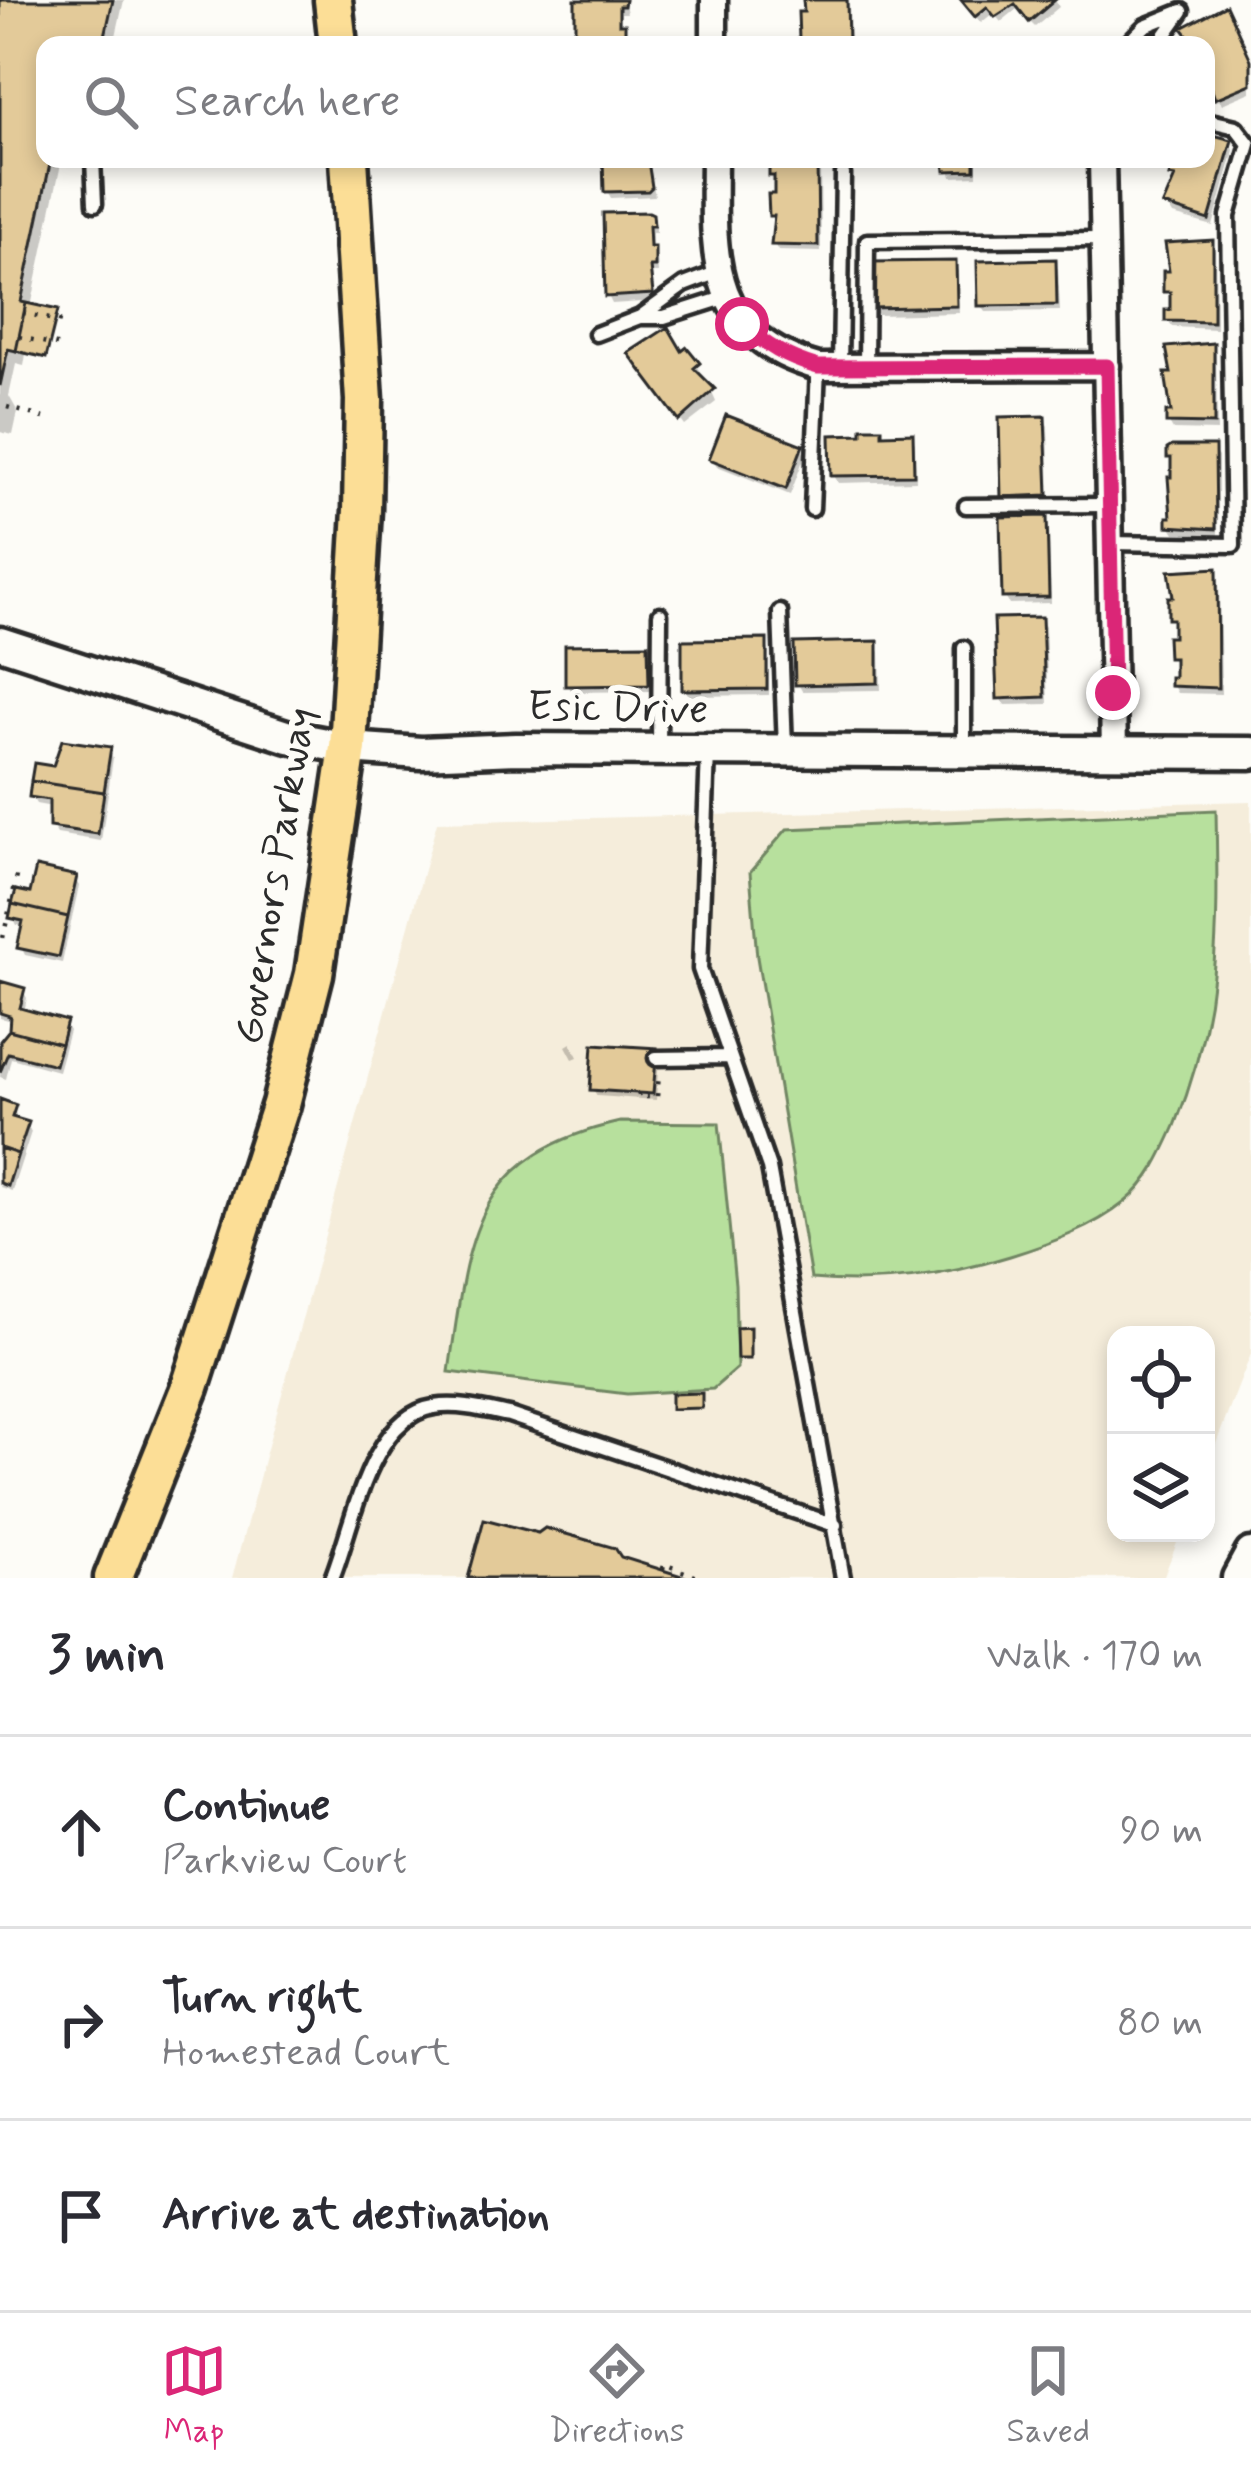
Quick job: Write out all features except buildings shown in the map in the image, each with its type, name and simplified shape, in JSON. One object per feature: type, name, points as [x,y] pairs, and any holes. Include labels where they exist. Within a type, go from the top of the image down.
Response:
[{"type":"main road","points":[[333,0],[337,36]]},
{"type":"main road","name":"Governors Parkway","points":[[113,1578],[190,1387],[281,1104],[314,974],[348,748],[362,510],[364,400],[351,168]]},
{"type":"street","points":[[714,0],[714,36]]},
{"type":"street","points":[[713,168],[713,244],[722,285],[742,324],[790,359],[829,367],[1107,366]]},
{"type":"street","points":[[1102,168],[1114,750]]},
{"type":"street","name":"Esic Drive","points":[[0,644],[289,737],[348,748],[421,753],[1251,753]]},
{"type":"street","points":[[1238,1578],[1251,1554]]},
{"type":"lane","points":[[1135,36],[1145,26],[1182,11],[1164,36]]},
{"type":"lane","points":[[1110,543],[1233,544],[1228,216],[1250,144],[1237,127],[1215,122]]},
{"type":"lane","points":[[93,168],[95,204]]},
{"type":"lane","points":[[812,509],[829,367],[843,174]]},
{"type":"lane","points":[[866,367],[867,241],[1104,239]]},
{"type":"lane","points":[[596,334],[640,317],[684,285],[722,285]]},
{"type":"lane","points":[[640,317],[664,317],[722,285]]},
{"type":"lane","points":[[966,506],[1109,505]]},
{"type":"lane","points":[[780,612],[785,753]]},
{"type":"lane","points":[[659,750],[660,614]]},
{"type":"lane","points":[[964,648],[964,752]]},
{"type":"lane","points":[[708,751],[700,969],[769,1168],[843,1578]]},
{"type":"lane","points":[[658,1058],[728,1057]]},
{"type":"lane","points":[[332,1578],[377,1450],[406,1417],[432,1407],[471,1407],[509,1415],[836,1525]]},
{"type":"path","points":[[23,313],[67,323]]},
{"type":"path","points":[[19,337],[62,346]]},
{"type":"path","points":[[8,407],[44,418]]},
{"type":"path","points":[[3,938],[17,876]]},
{"type":"path","points":[[639,1093],[657,1097],[658,1058]]},
{"type":"path","points":[[663,1569],[664,1564],[700,1578]]},
{"type":"shaded area","points":[[1251,801],[1251,1354],[1215,1446],[1215,1326],[1107,1326],[1107,1542],[1177,1542],[1163,1578],[232,1578],[437,822]]},
{"type":"green space","points":[[1216,810],[1216,932],[1209,1007],[1175,1126],[1142,1185],[1125,1202],[1085,1227],[985,1263],[887,1280],[811,1279],[757,957],[750,872],[787,829]]},
{"type":"green space","points":[[620,1122],[719,1123],[735,1284],[737,1368],[713,1389],[627,1394],[449,1372],[472,1243],[505,1181],[533,1156],[571,1137]]},
{"type":"route","points":[[742,324],[790,359],[818,367],[1107,366],[1113,693]]}]
